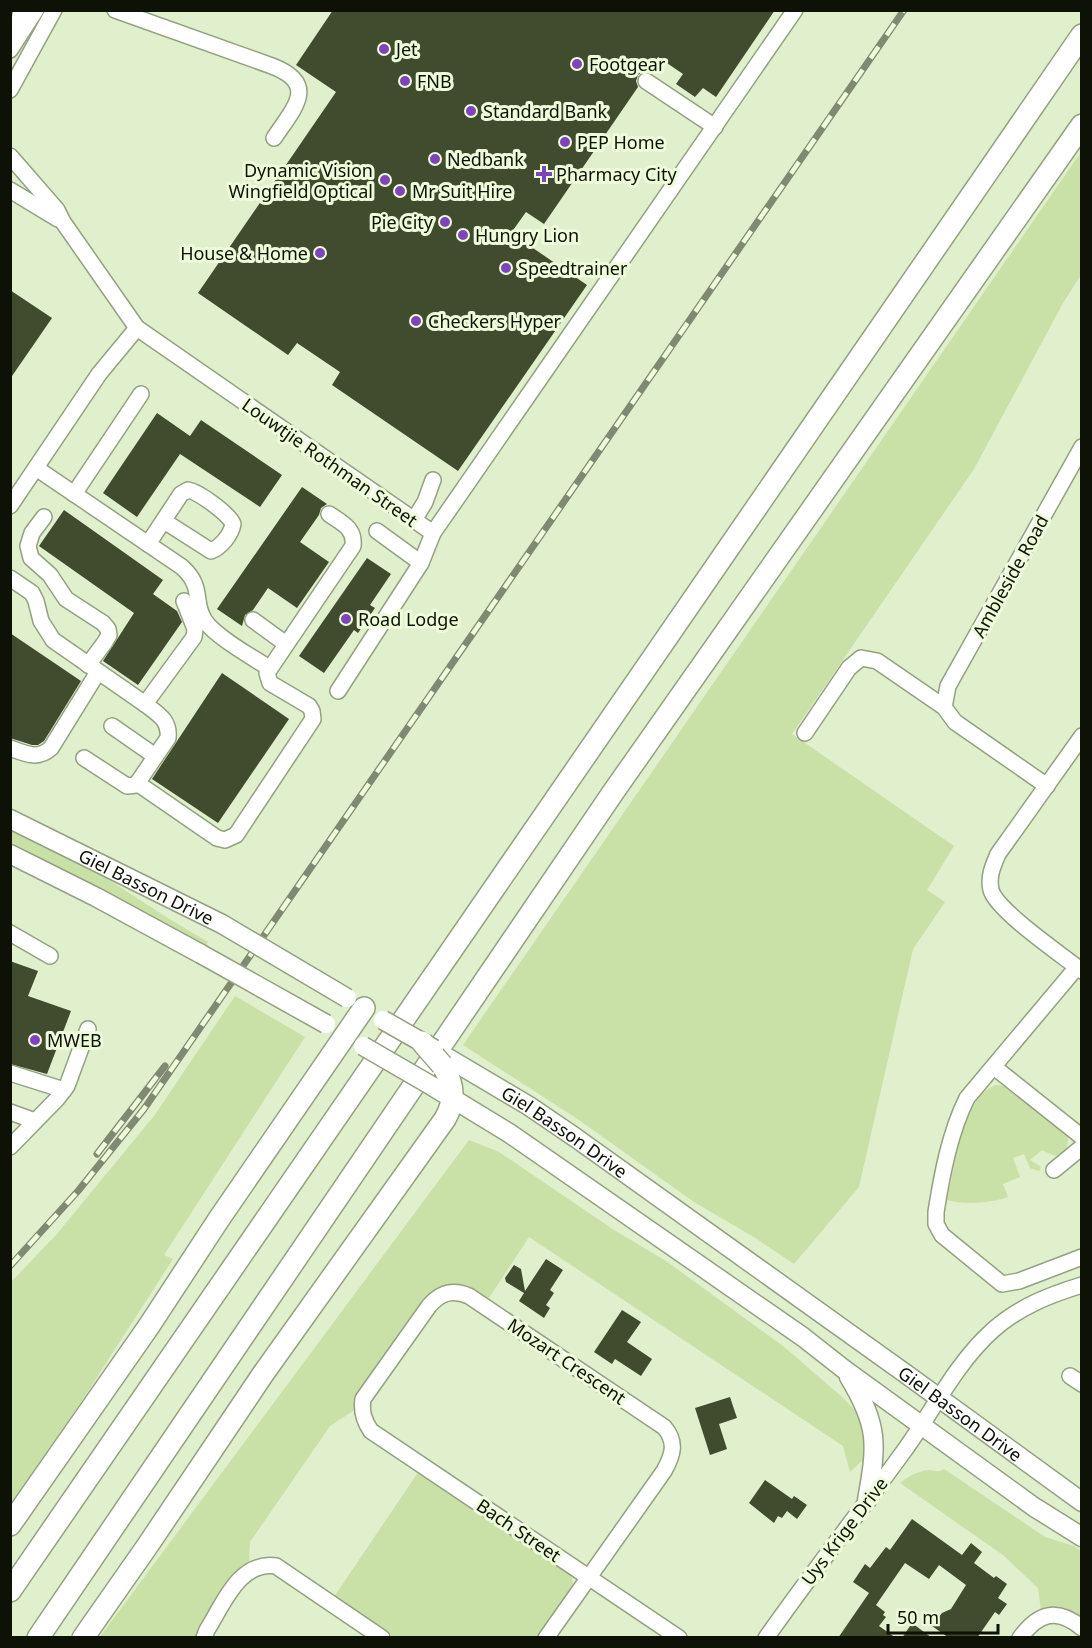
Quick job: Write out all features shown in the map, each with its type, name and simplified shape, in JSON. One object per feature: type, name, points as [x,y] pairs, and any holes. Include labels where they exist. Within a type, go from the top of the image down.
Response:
[{"type":"highway","points":[[10,1591],[409,1014],[555,796],[1082,35]]},
{"type":"highway","points":[[38,1638],[614,791],[1082,126]]},
{"type":"highway","points":[[1022,212],[1082,131]]},
{"type":"highway","points":[[10,1525],[149,1326],[344,1035],[356,1003]]},
{"type":"highway","points":[[83,1638],[276,1355],[445,1119],[453,1099],[445,1061],[422,1042]]},
{"type":"main road","name":"Giel Basson Drive","points":[[10,819],[222,924],[422,1042]]},
{"type":"main road","name":"Giel Basson Drive","points":[[10,854],[96,897],[326,1024],[518,1139],[803,1337],[1034,1507],[1082,1538]]},
{"type":"main road","name":"Giel Basson Drive","points":[[445,1061],[538,1112],[1082,1502]]},
{"type":"main road","points":[[845,1370],[864,1403],[873,1427],[874,1458],[867,1500]]},
{"type":"street","points":[[12,48],[21,10]]},
{"type":"street","points":[[12,48],[36,10]]},
{"type":"street","points":[[10,90],[54,10]]},
{"type":"street","points":[[45,27],[68,10]]},
{"type":"street","points":[[115,10],[283,70],[293,78],[299,86],[300,94],[297,105],[274,138]]},
{"type":"street","name":"Louwtjie Rothman Street","points":[[10,156],[57,210],[137,328],[433,533],[795,10]]},
{"type":"street","points":[[646,81],[715,127]]},
{"type":"street","name":"Louwtjie Rothman Street","points":[[10,190],[63,222]]},
{"type":"street","points":[[10,506],[99,374],[137,328]]},
{"type":"street","points":[[74,494],[141,394]]},
{"type":"street","name":"Ambleside Road","points":[[944,707],[948,686],[1082,447]]},
{"type":"street","points":[[36,468],[189,574],[197,587],[204,619],[209,625],[269,668]]},
{"type":"street","points":[[414,520],[425,502],[433,480]]},
{"type":"street","points":[[148,544],[181,494],[185,491],[192,490],[228,516],[233,524],[232,530],[221,544],[211,551],[164,521]]},
{"type":"street","points":[[137,783],[217,838],[225,840],[236,835],[313,719],[309,706],[270,683],[267,677],[269,668],[353,546],[353,533],[349,527],[329,514]]},
{"type":"street","points":[[10,748],[30,755],[42,755],[51,748],[109,635],[103,623],[66,599],[50,575],[31,558],[28,546],[32,533],[44,517]]},
{"type":"street","points":[[377,531],[421,562]]},
{"type":"street","points":[[338,692],[421,562],[433,533]]},
{"type":"street","points":[[10,578],[32,593],[42,621],[53,640],[163,717],[168,729],[168,738],[136,785],[127,786],[84,758]]},
{"type":"street","points":[[145,705],[194,637],[195,628],[184,601]]},
{"type":"street","points":[[253,620],[286,644]]},
{"type":"street","points":[[805,733],[849,668],[861,658],[877,661],[944,707],[955,722],[1047,786]]},
{"type":"street","points":[[111,726],[155,756]]},
{"type":"street","points":[[1082,736],[998,854],[990,873],[992,891],[1004,909],[1079,969],[967,1098],[958,1115],[939,1196],[936,1224],[942,1235],[1002,1284],[1019,1281],[1082,1257]]},
{"type":"street","points":[[10,933],[50,956]]},
{"type":"street","points":[[10,1147],[63,1090],[72,1074],[88,1029]]},
{"type":"street","points":[[994,1066],[1082,1137]]},
{"type":"street","points":[[10,1073],[63,1090]]},
{"type":"street","points":[[10,1112],[35,1121]]},
{"type":"street","points":[[1054,1170],[1082,1147]]},
{"type":"street","name":"Uys Krige Drive","points":[[766,1638],[973,1352],[998,1326],[1033,1302],[1053,1293],[1082,1285]]},
{"type":"street","name":"Mozart Crescent","points":[[364,1418],[363,1400],[436,1298],[453,1291],[469,1296],[664,1426],[670,1433],[673,1445],[672,1456],[664,1471],[588,1577]]},
{"type":"street","name":"Bach Street","points":[[364,1418],[371,1431],[679,1638]]},
{"type":"street","points":[[204,1638],[238,1581],[255,1567],[265,1565],[276,1566],[382,1638]]},
{"type":"street","points":[[546,1638],[588,1577]]},
{"type":"street","points":[[1020,1638],[1028,1626],[1042,1617],[1057,1615],[1065,1617],[1082,1628]]},
{"type":"green space","points":[[1081,152],[1081,275],[1063,303],[974,469],[792,734],[954,846],[927,890],[945,902],[913,949],[859,1187],[794,1264],[694,1202],[579,1120],[463,1045]]},
{"type":"green space","points":[[10,828],[106,878],[208,942],[206,946],[11,842]]},
{"type":"green space","points":[[235,996],[305,1037],[164,1255],[173,1259],[79,1405],[11,1504],[11,1282],[56,1235],[154,1116]]},
{"type":"green space","points":[[996,1085],[1014,1091],[1033,1105],[1067,1135],[1067,1146],[1059,1155],[1055,1156],[1042,1150],[1030,1160],[1041,1167],[1039,1171],[1030,1168],[1024,1154],[1013,1158],[1020,1177],[1003,1184],[1008,1197],[978,1203],[947,1200],[957,1153],[968,1118],[975,1103],[984,1092]]},
{"type":"green space","points":[[469,1140],[499,1152],[614,1230],[666,1261],[783,1346],[855,1410],[864,1427],[866,1444],[863,1460],[850,1472],[843,1446],[529,1237],[487,1301],[443,1287],[356,1409],[330,1426],[250,1542],[249,1562],[238,1574],[198,1637],[99,1638]]},
{"type":"green space","points":[[944,1469],[1045,1537],[1074,1546],[1081,1551],[1081,1618],[1062,1609],[1041,1610],[1038,1588],[1003,1555],[900,1483],[921,1471]]},
{"type":"green space","points":[[419,1471],[571,1575],[572,1589],[538,1637],[394,1637],[334,1597]]},
{"type":"building","points":[[333,10],[775,10],[716,97],[703,88],[695,97],[676,84],[683,74],[658,57],[648,72],[638,75],[636,81],[638,87],[544,224],[526,212],[511,233],[587,285],[458,471],[332,385],[340,372],[297,343],[288,355],[198,293],[336,92],[296,65]]},
{"type":"building","points":[[10,290],[52,318],[10,379]]},
{"type":"building","points":[[157,413],[190,436],[201,420],[282,475],[260,507],[180,454],[137,517],[103,493]]},
{"type":"building","points":[[302,487],[327,504],[321,508],[319,515],[300,542],[329,562],[297,608],[268,588],[253,610],[245,615],[242,626],[217,609]]},
{"type":"building","points":[[64,510],[163,580],[153,594],[177,611],[182,622],[138,685],[103,661],[134,613],[39,546]]},
{"type":"building","name":"Road Lodge","points":[[367,558],[391,574],[370,605],[375,608],[358,633],[354,630],[324,673],[299,656]]},
{"type":"building","points":[[10,633],[81,681],[44,741],[38,745],[10,738]]},
{"type":"building","points":[[222,673],[289,719],[218,823],[152,779]]},
{"type":"building","name":"MWEB","points":[[10,961],[38,971],[28,996],[71,1011],[47,1074],[10,1064]]},
{"type":"building","points":[[546,1259],[563,1270],[550,1290],[554,1293],[546,1305],[550,1308],[544,1318],[519,1301],[524,1293],[506,1282],[505,1278],[514,1265],[521,1269],[525,1291]]},
{"type":"building","points":[[622,1310],[641,1322],[627,1342],[652,1359],[641,1376],[615,1359],[612,1364],[594,1352]]},
{"type":"building","points":[[730,1397],[737,1418],[719,1424],[727,1449],[710,1455],[695,1408]]},
{"type":"building","points":[[765,1480],[792,1499],[794,1496],[807,1505],[797,1519],[787,1511],[782,1518],[778,1516],[774,1523],[749,1503]]},
{"type":"building","points":[[912,1519],[962,1555],[971,1543],[982,1552],[974,1563],[994,1578],[996,1576],[1007,1584],[998,1598],[1007,1604],[999,1615],[995,1612],[977,1638],[949,1638],[932,1626],[942,1613],[951,1609],[966,1585],[939,1565],[929,1579],[905,1563],[876,1605],[885,1612],[883,1615],[886,1617],[879,1626],[896,1638],[838,1638],[869,1593],[853,1582],[865,1564],[870,1568],[886,1547],[890,1550]]},
{"type":"building","points":[[912,1623],[932,1638],[902,1638]]},
{"type":"railway","points":[[10,1266],[78,1191],[144,1109],[904,10]]},
{"type":"railway","points":[[97,1154],[165,1066]]},
{"type":"place","name":"Jet","points":[[384,49]]},
{"type":"place","name":"Footgear","points":[[577,64]]},
{"type":"place","name":"FNB","points":[[405,81]]},
{"type":"place","name":"Standard Bank","points":[[471,111]]},
{"type":"place","name":"PEP Home","points":[[565,142]]},
{"type":"place","name":"Nedbank","points":[[435,159]]},
{"type":"place","name":"Pharmacy City","points":[[544,174]]},
{"type":"place","name":"Dynamic Vision Wingfield Optical","points":[[385,180]]},
{"type":"place","name":"Mr Suit Hire","points":[[400,191]]},
{"type":"place","name":"Pie City","points":[[445,222]]},
{"type":"place","name":"Hungry Lion","points":[[463,235]]},
{"type":"place","name":"House & Home","points":[[320,253]]},
{"type":"place","name":"Speedtrainer","points":[[506,268]]},
{"type":"place","name":"Checkers Hyper","points":[[416,321]]},
{"type":"place","name":"Road Lodge","points":[[346,619]]},
{"type":"place","name":"MWEB","points":[[35,1040]]}]
